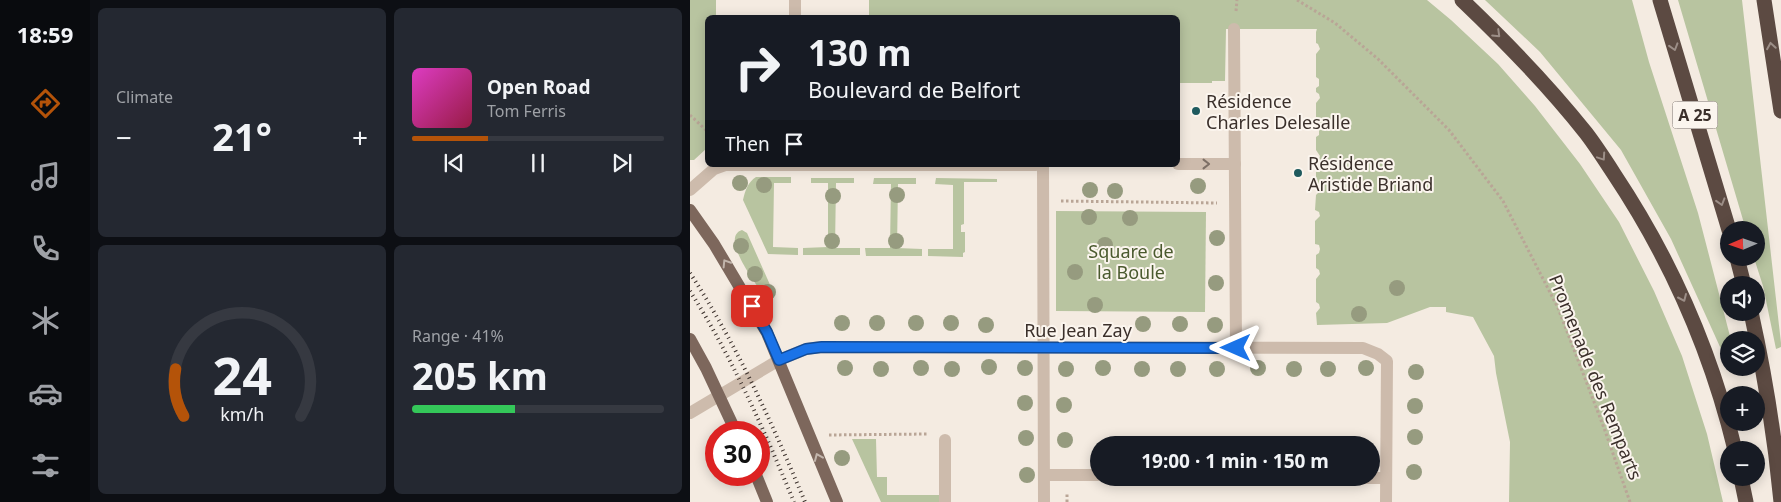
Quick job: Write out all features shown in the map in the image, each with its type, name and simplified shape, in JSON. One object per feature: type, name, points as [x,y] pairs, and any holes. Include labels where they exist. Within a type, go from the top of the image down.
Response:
[{"type":"highway","points":[[1462,0],[1518,54],[1587,134],[1632,201],[1662,254],[1698,333],[1717,385],[1733,441]]},
{"type":"highway","name":"A 25","points":[[1660,0],[1726,221]]},
{"type":"highway","points":[[1764,0],[1781,111]]},
{"type":"highway","points":[[1753,321],[1769,403],[1781,502]]},
{"type":"highway","points":[[1743,486],[1746,502]]},
{"type":"main road","points":[[690,210],[714,244],[767,332],[836,502]]},
{"type":"main road","points":[[690,339],[731,421]]},
{"type":"main road","points":[[760,486],[767,502]]},
{"type":"street","points":[[795,0],[795,15]]},
{"type":"street","points":[[1234,29],[1236,348]]},
{"type":"street","points":[[1180,164],[1235,164]]},
{"type":"street","points":[[690,190],[714,169],[720,167]]},
{"type":"street","points":[[1044,167],[1044,502]]},
{"type":"street","name":"Rue Jean Zay","points":[[690,413],[779,360],[806,349],[822,347],[1363,348],[1378,354],[1387,361],[1386,478]]},
{"type":"street","points":[[945,502],[946,440]]},
{"type":"street","points":[[1044,475],[1090,475]]},
{"type":"street","points":[[1380,478],[1386,478],[1386,502]]},
{"type":"path","name":"Promenade des Remparts","points":[[1297,0],[1335,23],[1378,59],[1449,130],[1503,201],[1558,308],[1630,502]]},
{"type":"path","points":[[690,115],[705,129]]},
{"type":"path","points":[[1044,200],[1235,203]]},
{"type":"path","points":[[809,435],[945,434],[946,440]]},
{"type":"green space","points":[[690,0],[716,0],[716,15],[705,15],[705,150],[694,160],[690,160]]},
{"type":"green space","points":[[869,0],[1427,0],[1498,64],[1535,106],[1580,164],[1619,222],[1654,291],[1682,356],[1707,434],[1723,502],[1509,502],[1510,442],[1494,356],[1473,317],[1446,312],[1446,307],[1430,307],[1387,323],[1317,325],[1316,313],[1320,308],[1316,302],[1316,279],[1320,274],[1316,268],[1316,255],[1320,249],[1319,245],[1315,244],[1315,221],[1320,216],[1319,212],[1315,210],[1316,195],[1320,191],[1316,184],[1316,161],[1320,156],[1316,150],[1316,137],[1319,135],[1319,129],[1316,126],[1316,103],[1320,98],[1316,92],[1316,88],[1319,86],[1319,79],[1316,77],[1316,54],[1320,49],[1316,43],[1317,29],[1226,29],[1225,81],[1180,83],[1180,15],[869,15]]},
{"type":"green space","points":[[1485,0],[1632,0],[1649,62],[1698,213],[1720,298],[1720,321],[1726,321],[1729,331],[1720,331],[1720,347],[1671,239],[1621,150],[1540,52]]},
{"type":"green space","points":[[1678,0],[1742,0],[1781,343],[1781,347],[1776,349],[1765,296],[1765,276],[1760,276],[1757,266],[1765,266],[1765,221],[1743,221]]},
{"type":"green space","points":[[756,177],[791,177],[791,183],[774,183],[773,247],[798,248],[798,255],[768,254],[743,200],[747,187]]},
{"type":"green space","points":[[811,178],[854,178],[854,183],[836,183],[835,248],[860,248],[860,255],[803,255],[803,248],[828,247],[828,183],[811,183]]},
{"type":"green space","points":[[874,178],[916,178],[916,184],[898,184],[897,248],[922,249],[922,256],[866,256],[865,248],[890,248],[891,184],[873,184]]},
{"type":"green space","points":[[936,178],[997,179],[997,182],[964,182],[964,224],[961,225],[961,232],[965,232],[965,252],[963,257],[928,256],[928,249],[953,249],[953,185],[935,184]]},
{"type":"green space","name":"Square de la Boule","points":[[1056,211],[1206,212],[1205,312],[1056,311]]},
{"type":"green space","points":[[742,230],[747,233],[771,287],[772,293],[768,295],[762,293],[741,260],[737,250],[736,234]]},
{"type":"green space","points":[[852,439],[876,439],[877,477],[887,477],[887,495],[939,495],[939,502],[881,502]]},
{"type":"railway","points":[[690,273],[723,328],[753,385],[805,502]]},
{"type":"railway","points":[[690,291],[720,342],[746,394],[794,502]]},
{"type":"place","name":"Résidence Charles Delesalle","points":[[1196,111]]},
{"type":"place","name":"Résidence Aristide Briand","points":[[1298,173]]},
{"type":"route","points":[[752,306],[767,332],[779,360],[806,349],[822,347],[1236,348]]}]
